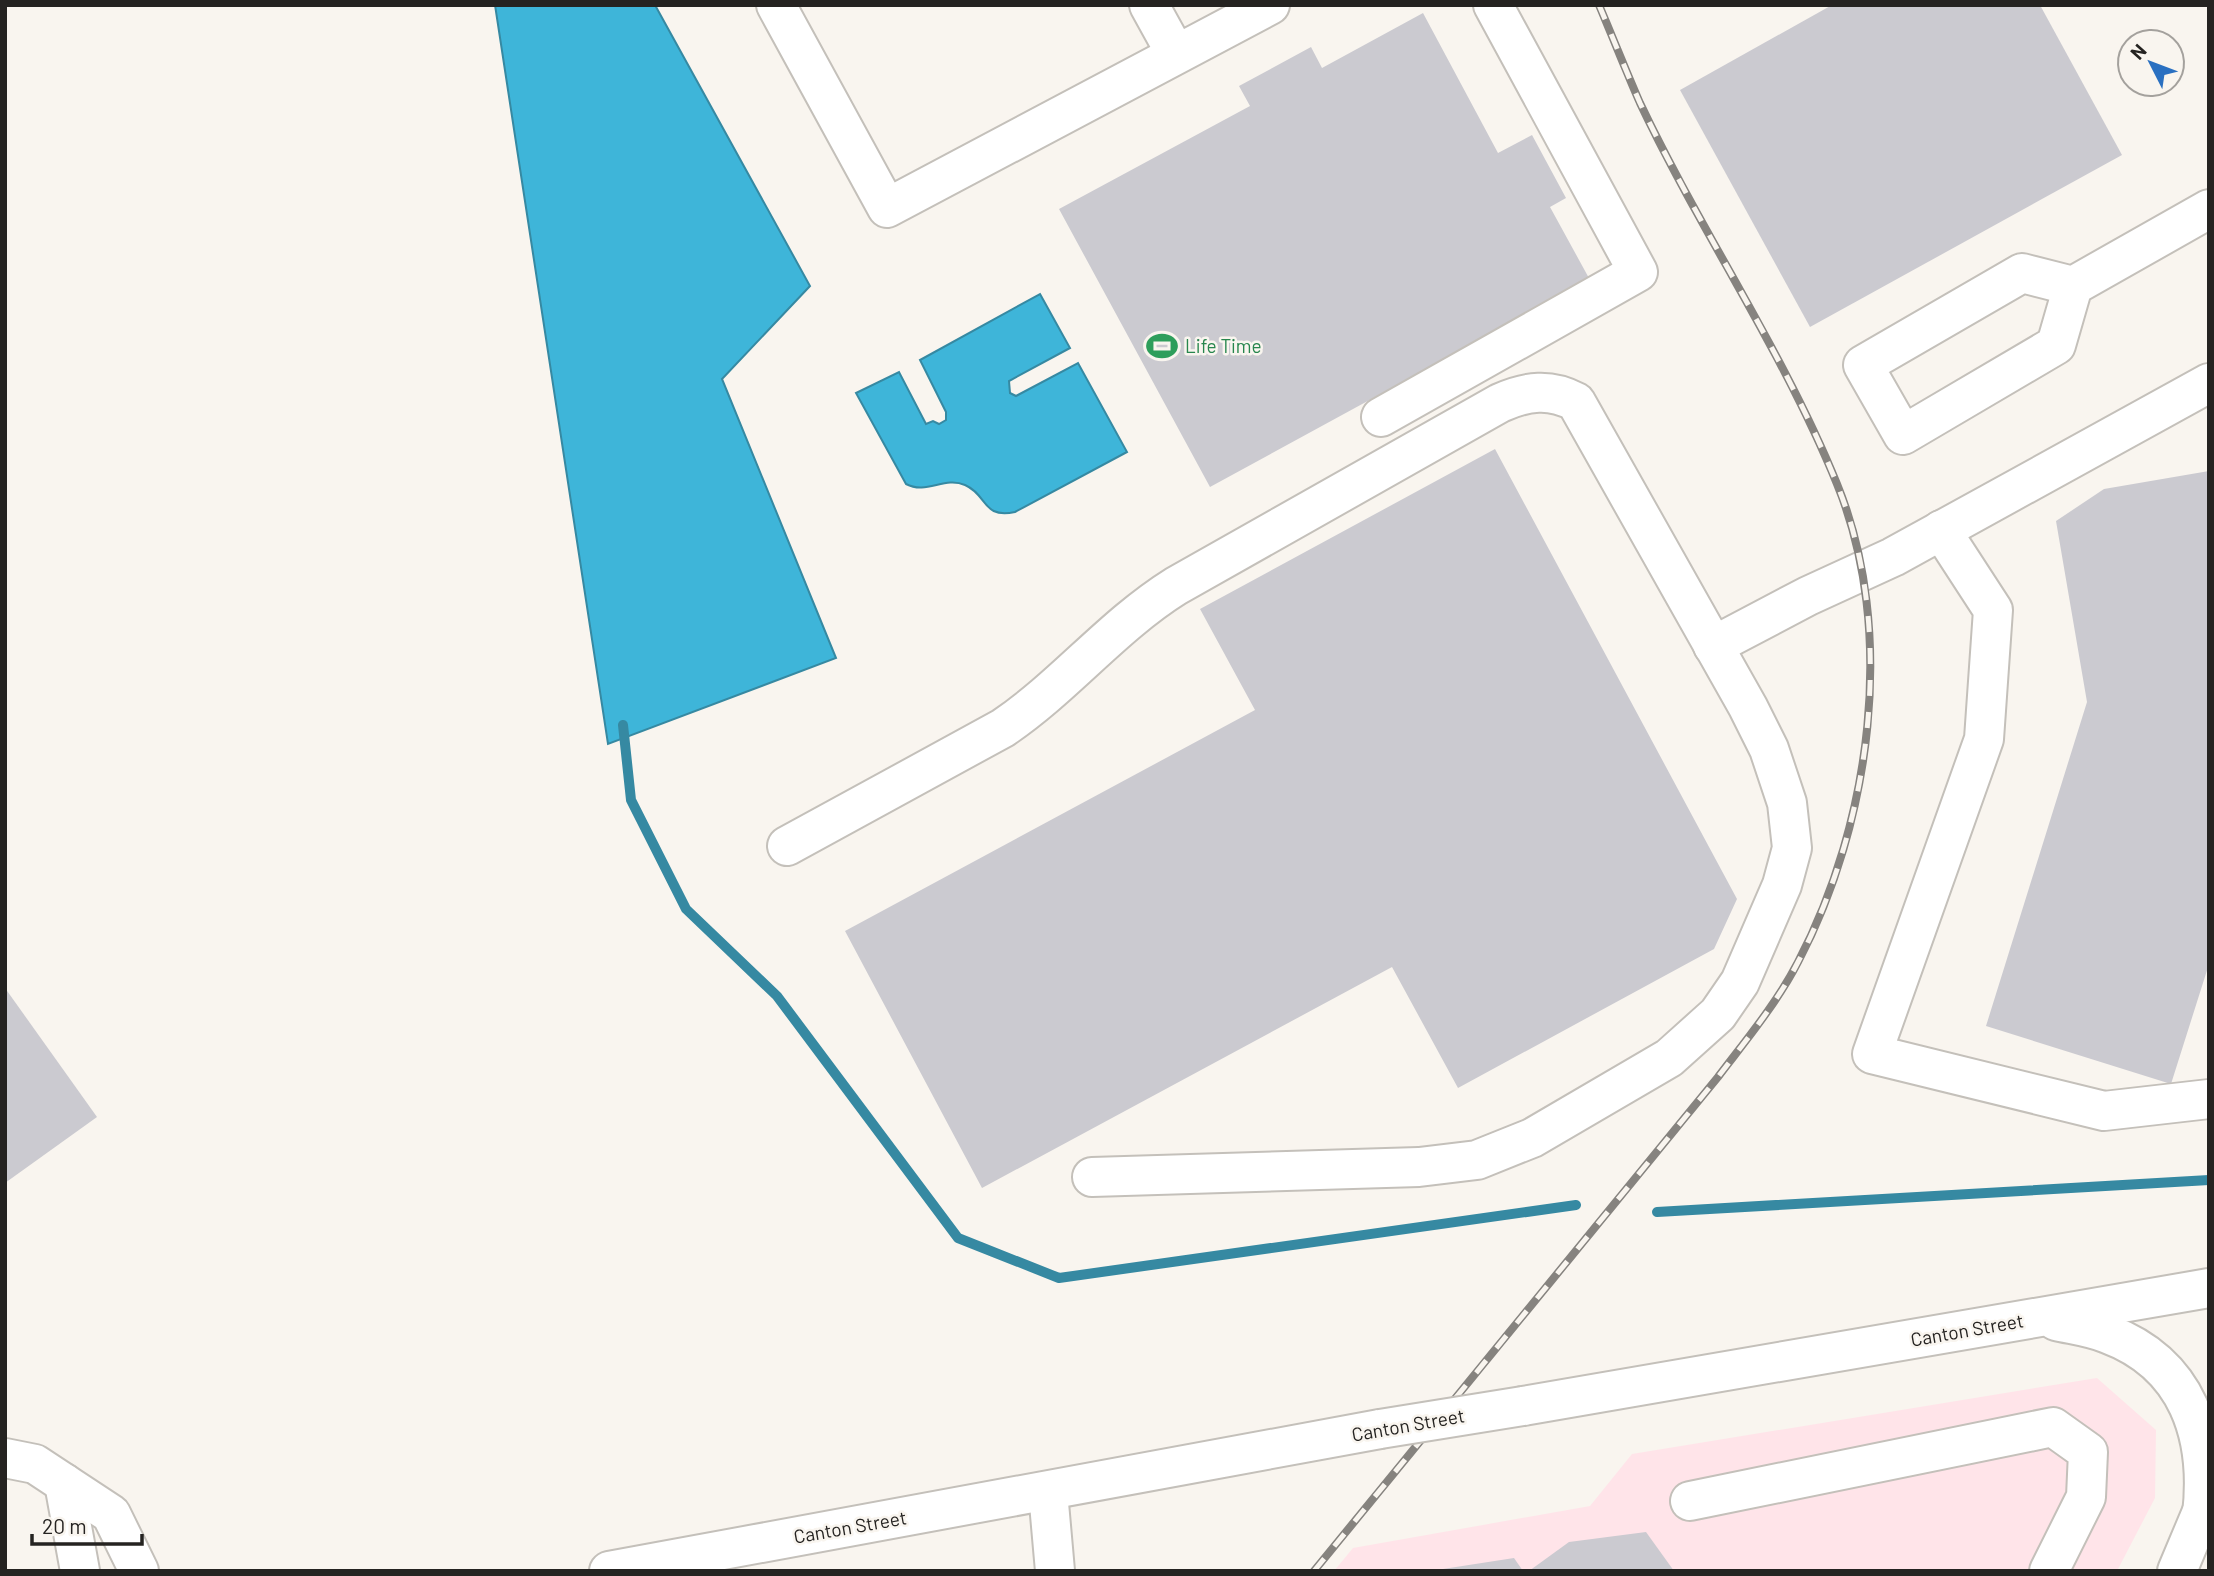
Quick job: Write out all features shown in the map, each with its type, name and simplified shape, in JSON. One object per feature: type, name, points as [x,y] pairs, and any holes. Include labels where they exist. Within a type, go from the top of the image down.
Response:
[{"type":"main road","points":[[776,5],[887,208],[1176,54],[1249,8]]},
{"type":"main road","points":[[1149,5],[1176,54]]},
{"type":"main road","points":[[1381,417],[1638,272],[1493,5]]},
{"type":"main road","points":[[2073,286],[2056,345],[1903,435],[1863,365],[2022,273],[2073,286],[2209,209]]},
{"type":"main road","points":[[1713,646],[1941,530],[2209,383]]},
{"type":"main road","points":[[787,846],[1003,728],[1031,709],[1130,617],[1176,586],[1500,402],[1522,393],[1562,395],[1576,402],[1585,413],[1769,749],[1787,803],[1792,848],[1782,885],[1740,982],[1718,1014],[1669,1058],[1532,1138],[1477,1160],[1419,1167],[1092,1177]]},
{"type":"main road","points":[[1941,530],[1993,610],[1984,739],[1872,1054],[2104,1111],[2209,1099]]},
{"type":"main road","name":"Canton Street","points":[[609,1571],[1380,1429],[2209,1288]]},
{"type":"main road","points":[[2040,1317],[2108,1333],[2141,1350],[2167,1374],[2186,1401],[2200,1436],[2205,1472],[2205,1505],[2177,1571]]},
{"type":"main road","points":[[1690,1501],[2053,1427],[2088,1452],[2087,1497],[2049,1571]]},
{"type":"main road","points":[[5,1458],[35,1464],[111,1514],[139,1571]]},
{"type":"main road","points":[[64,1483],[80,1571]]},
{"type":"main road","points":[[1048,1492],[1055,1571]]},
{"type":"shaded area","points":[[2097,1378],[2156,1430],[2155,1498],[2117,1571],[1334,1571],[1353,1548],[1590,1506],[1632,1454]]},
{"type":"water","points":[[495,5],[655,5],[810,286],[722,379],[836,658],[608,744]]},
{"type":"water","points":[[1040,294],[1070,348],[1009,381],[1010,393],[1016,396],[1078,363],[1127,452],[1015,512],[996,512],[965,485],[950,483],[921,488],[906,484],[856,393],[899,372],[926,424],[933,421],[939,424],[946,420],[946,412],[920,360]]},
{"type":"building","points":[[1832,5],[2040,5],[2122,155],[1810,327],[1680,90]]},
{"type":"building","points":[[1423,13],[1498,153],[1532,135],[1566,198],[1550,207],[1590,280],[1210,487],[1059,209],[1250,106],[1239,86],[1311,47],[1322,68]]},
{"type":"building","points":[[1495,449],[1737,899],[1714,949],[1458,1088],[1392,967],[982,1188],[845,931],[1255,710],[1200,609]]},
{"type":"building","points":[[2209,471],[2209,964],[2171,1084],[1986,1026],[2087,702],[2056,521],[2104,489]]},
{"type":"building","points":[[5,988],[97,1117],[5,1183]]},
{"type":"building","points":[[1646,1532],[1674,1571],[1529,1571],[1569,1542]]},
{"type":"building","points":[[1514,1558],[1523,1571],[1443,1571],[1443,1569]]},
{"type":"waterway","points":[[623,725],[631,800],[686,909],[777,996],[958,1238],[1059,1278],[1576,1205]]},
{"type":"waterway","points":[[1657,1212],[2209,1180]]},
{"type":"railway","points":[[1314,1571],[1718,1077],[1771,1007],[1798,962],[1823,908],[1843,849],[1858,788],[1867,726],[1870,663],[1866,601],[1856,541],[1837,484],[1816,435],[1664,151],[1640,103],[1599,5]]},
{"type":"place","name":"Life Time","points":[[1162,346]]}]
